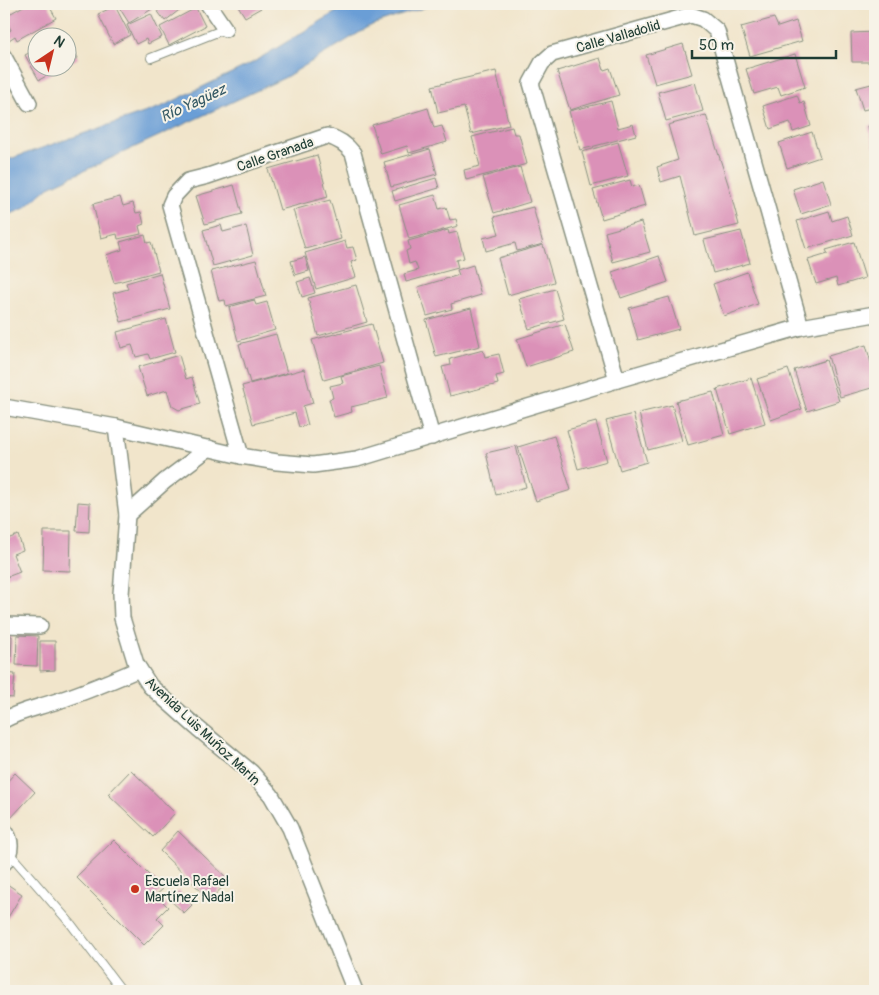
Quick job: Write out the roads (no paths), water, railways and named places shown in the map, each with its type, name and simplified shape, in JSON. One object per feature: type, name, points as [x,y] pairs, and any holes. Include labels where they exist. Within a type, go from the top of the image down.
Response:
[{"type":"street","points":[[208,4],[225,30]]},
{"type":"street","name":"Calle Valladolid","points":[[617,380],[531,83],[542,63],[552,54],[691,16],[703,19],[717,31],[801,327]]},
{"type":"street","points":[[4,57],[29,103]]},
{"type":"street","name":"Calle Granada","points":[[241,456],[170,205],[174,196],[188,181],[327,136],[347,145],[353,153],[432,436]]},
{"type":"street","points":[[4,407],[116,427],[241,456],[313,465],[357,459],[617,380],[801,327],[875,314]]},
{"type":"street","name":"Avenida Luis Muñoz Marín","points":[[116,427],[127,515],[121,594],[122,618],[139,669],[150,686],[251,772],[270,795],[290,828],[355,991]]},
{"type":"street","points":[[127,515],[165,481],[209,448]]},
{"type":"street","points":[[4,625],[40,626]]},
{"type":"street","points":[[4,720],[16,713],[108,683],[139,669]]},
{"type":"street","points":[[4,830],[10,843],[7,859]]},
{"type":"lane","points":[[151,58],[225,30]]},
{"type":"lane","points":[[7,859],[70,924],[122,991]]},
{"type":"water","name":"Río Yagüez","points":[[349,4],[435,4],[372,25],[286,77],[49,187],[25,208],[4,217],[4,161],[161,107],[252,63]]},
{"type":"place","name":"Escuela Rafael Martínez Nadal","points":[[135,889]]}]
